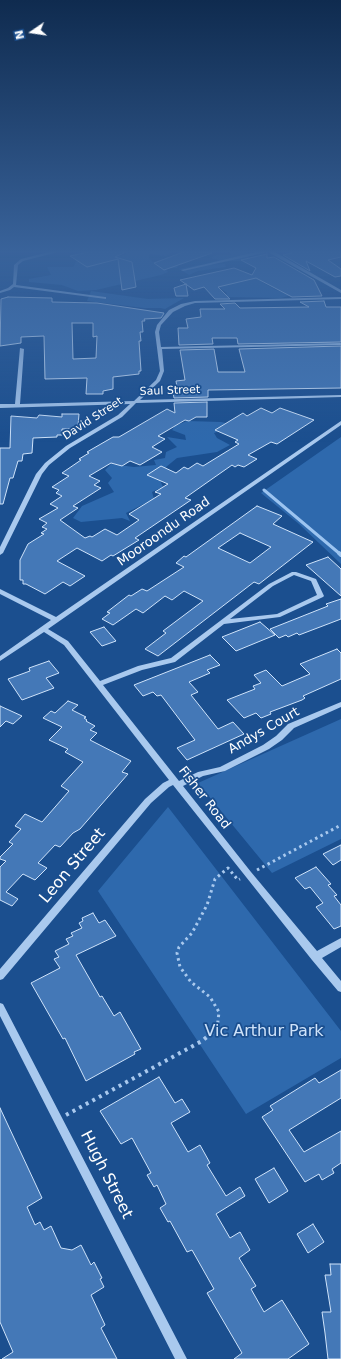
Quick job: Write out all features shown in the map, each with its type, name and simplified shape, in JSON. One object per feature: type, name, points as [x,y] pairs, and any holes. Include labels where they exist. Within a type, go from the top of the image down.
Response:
[{"type":"street","name":"David Street","points":[[0,553],[39,474],[47,464],[68,447],[120,416],[161,377],[157,332],[159,326],[168,314]]},
{"type":"street","points":[[159,348],[341,344]]},
{"type":"street","points":[[17,406],[22,349]]},
{"type":"street","name":"Saul Street","points":[[0,406],[341,396]]},
{"type":"street","name":"Mooroondu Road","points":[[0,659],[341,423]]},
{"type":"street","points":[[99,684],[140,668],[173,660],[222,622],[271,585],[294,573],[314,580],[321,596],[278,616],[222,622]]},
{"type":"street","points":[[0,591],[56,620]]},
{"type":"street","name":"Fisher Road","points":[[44,629],[66,643],[248,874],[341,988]]},
{"type":"street","name":"Andys Court","points":[[176,783],[201,774],[222,769],[266,747],[292,726],[341,704]]},
{"type":"street","name":"Leon Street","points":[[0,976],[148,801],[166,785],[176,783]]},
{"type":"street","points":[[315,957],[341,942]]},
{"type":"street","name":"Hugh Street","points":[[0,1007],[59,1119],[181,1359]]},
{"type":"path","points":[[59,1119],[202,1041],[218,1028],[219,1012],[210,997],[191,982],[180,967],[177,952],[179,947],[192,933],[207,905],[215,879],[228,868],[238,880],[341,825]]},
{"type":"green space","points":[[187,421],[221,422],[235,425],[214,433],[217,438],[230,445],[217,452],[177,458],[166,467],[169,475],[160,480],[163,487],[152,492],[154,499],[126,513],[130,521],[122,518],[81,522],[73,518],[82,506],[114,492],[108,483],[112,478],[105,470],[111,464],[134,467],[156,465],[154,460],[165,458],[166,452],[177,447],[167,437],[186,440],[185,435],[172,430],[175,426]]},
{"type":"green space","points":[[341,437],[341,564],[299,524],[261,493]]},
{"type":"green space","points":[[341,719],[341,839],[272,873],[198,783]]},
{"type":"green space","name":"Vic Arthur Park","points":[[168,807],[341,1031],[341,1058],[246,1114],[98,891]]},
{"type":"building","points":[[1,314],[163,314],[161,318],[144,319],[145,321],[142,321],[143,332],[140,332],[141,341],[139,341],[141,371],[139,371],[139,374],[113,377],[113,389],[103,391],[103,394],[86,394],[87,378],[45,379],[44,336],[21,337],[21,343],[0,346]],"holes":[[[72,323],[93,323],[93,337],[97,336],[96,358],[73,359]]]},
{"type":"building","points":[[201,314],[341,314],[341,342],[238,344],[237,338],[212,338],[213,344],[179,345],[178,328],[188,328],[186,319],[201,317]]},
{"type":"building","points":[[341,346],[341,388],[208,390],[208,397],[174,398],[172,387],[177,387],[176,381],[185,380],[180,350],[214,349],[218,372],[245,372],[239,349]]},
{"type":"building","points":[[207,402],[207,417],[196,417],[189,421],[185,420],[158,436],[165,439],[152,447],[162,452],[140,465],[130,461],[122,466],[111,463],[89,476],[100,481],[94,485],[101,488],[73,506],[78,508],[60,520],[85,538],[90,536],[92,537],[105,529],[117,535],[139,520],[129,514],[161,494],[155,492],[168,484],[147,475],[161,466],[176,473],[184,467],[188,469],[197,463],[203,466],[239,444],[235,442],[238,440],[215,430],[243,413],[247,416],[261,408],[272,413],[280,408],[314,420],[277,444],[271,442],[248,455],[257,459],[244,467],[238,465],[235,467],[232,465],[185,498],[191,500],[135,538],[139,540],[113,556],[111,555],[102,561],[77,548],[57,561],[85,576],[70,586],[63,582],[45,594],[26,584],[23,584],[23,580],[20,580],[20,560],[28,544],[44,534],[41,533],[47,529],[42,527],[47,523],[39,519],[58,508],[50,504],[62,496],[56,493],[59,490],[52,487],[69,476],[62,473],[81,460],[79,459],[89,453],[87,452],[113,437],[119,437],[167,409],[175,413],[174,403]]},
{"type":"building","points":[[62,414],[79,414],[78,426],[75,426],[75,429],[62,429],[62,435],[57,435],[57,437],[33,438],[32,453],[23,454],[22,461],[18,461],[13,478],[10,478],[3,504],[0,504],[0,448],[10,448],[11,416],[37,418],[39,415],[62,417]]},
{"type":"building","points":[[257,506],[282,516],[273,524],[313,542],[259,584],[254,582],[158,656],[145,649],[166,633],[163,631],[203,601],[184,591],[172,600],[165,596],[143,613],[136,609],[113,625],[102,619],[110,613],[107,612],[129,595],[131,596],[142,589],[147,591],[184,567],[176,563],[184,556],[186,557]],"holes":[[[240,533],[271,547],[250,563],[218,548]]]},
{"type":"building","points":[[328,557],[341,569],[341,596],[306,565]]},
{"type":"building","points":[[341,599],[341,619],[299,635],[297,633],[288,637],[286,635],[279,638],[270,629],[328,606],[326,604]]},
{"type":"building","points":[[260,622],[275,635],[236,651],[222,637]]},
{"type":"building","points":[[104,627],[116,641],[102,646],[90,632]]},
{"type":"building","points":[[337,649],[341,653],[341,679],[303,696],[305,698],[302,700],[270,712],[271,714],[261,718],[256,713],[244,718],[227,700],[255,689],[253,686],[261,683],[254,675],[266,670],[282,686],[310,674],[300,664]]},
{"type":"building","points":[[210,655],[220,665],[207,670],[210,673],[189,682],[198,692],[191,695],[218,729],[233,722],[244,734],[187,760],[177,748],[195,740],[161,695],[157,696],[153,692],[143,696],[134,685]]},
{"type":"building","points":[[49,661],[59,673],[46,678],[54,688],[22,700],[8,679],[30,671],[29,668]]},
{"type":"building","points":[[68,701],[78,705],[72,710],[86,717],[84,718],[87,720],[86,721],[95,726],[90,730],[97,733],[90,740],[131,761],[122,772],[128,774],[80,829],[73,833],[60,847],[55,845],[38,863],[47,868],[35,880],[23,874],[6,892],[18,899],[12,906],[0,900],[0,867],[6,861],[0,859],[0,857],[13,844],[9,842],[21,829],[15,826],[25,814],[42,822],[69,791],[61,786],[83,762],[65,752],[68,749],[49,740],[62,727],[43,718],[51,711],[55,713]]},
{"type":"building","points":[[0,706],[22,716],[13,724],[6,721],[0,727]]},
{"type":"building","points":[[341,845],[341,860],[333,865],[323,854]]},
{"type":"building","points":[[316,867],[331,884],[328,885],[337,895],[334,896],[341,905],[341,926],[334,929],[316,907],[323,903],[310,887],[305,889],[295,878]]},
{"type":"building","points":[[93,913],[99,923],[105,920],[116,936],[76,955],[100,997],[102,996],[114,1016],[120,1012],[141,1049],[134,1052],[135,1054],[86,1081],[65,1038],[63,1039],[31,983],[60,968],[54,959],[59,957],[55,951],[69,944],[66,939],[73,936],[71,933],[82,928],[79,923],[83,921],[82,918]]},
{"type":"building","points":[[341,1070],[341,1098],[289,1130],[304,1152],[341,1131],[341,1163],[332,1169],[334,1173],[322,1180],[319,1174],[305,1182],[262,1117],[273,1110],[270,1106],[315,1078],[319,1083]]},
{"type":"building","points":[[159,1077],[175,1103],[182,1099],[190,1112],[171,1123],[188,1152],[200,1145],[210,1163],[207,1165],[226,1196],[240,1187],[245,1196],[216,1214],[230,1238],[240,1232],[250,1250],[239,1258],[256,1286],[251,1289],[264,1312],[282,1300],[309,1344],[288,1359],[234,1359],[242,1353],[207,1293],[214,1289],[192,1250],[187,1252],[170,1221],[168,1222],[160,1208],[166,1204],[157,1185],[154,1187],[147,1175],[151,1173],[132,1138],[121,1144],[100,1111]]},
{"type":"building","points":[[0,1108],[42,1198],[27,1207],[35,1225],[40,1222],[44,1230],[51,1226],[61,1248],[72,1250],[81,1245],[91,1265],[94,1262],[102,1278],[100,1279],[104,1287],[91,1295],[105,1325],[101,1328],[117,1359],[2,1359],[13,1352],[0,1322]]},
{"type":"building","points":[[274,1168],[288,1191],[269,1203],[255,1179]]},
{"type":"building","points":[[313,1224],[324,1242],[308,1253],[297,1234]]},
{"type":"building","points":[[330,1264],[341,1264],[341,1359],[328,1359],[322,1312],[331,1312],[325,1275],[331,1275]]},
{"type":"waterway","points":[[264,490],[340,554]]}]
